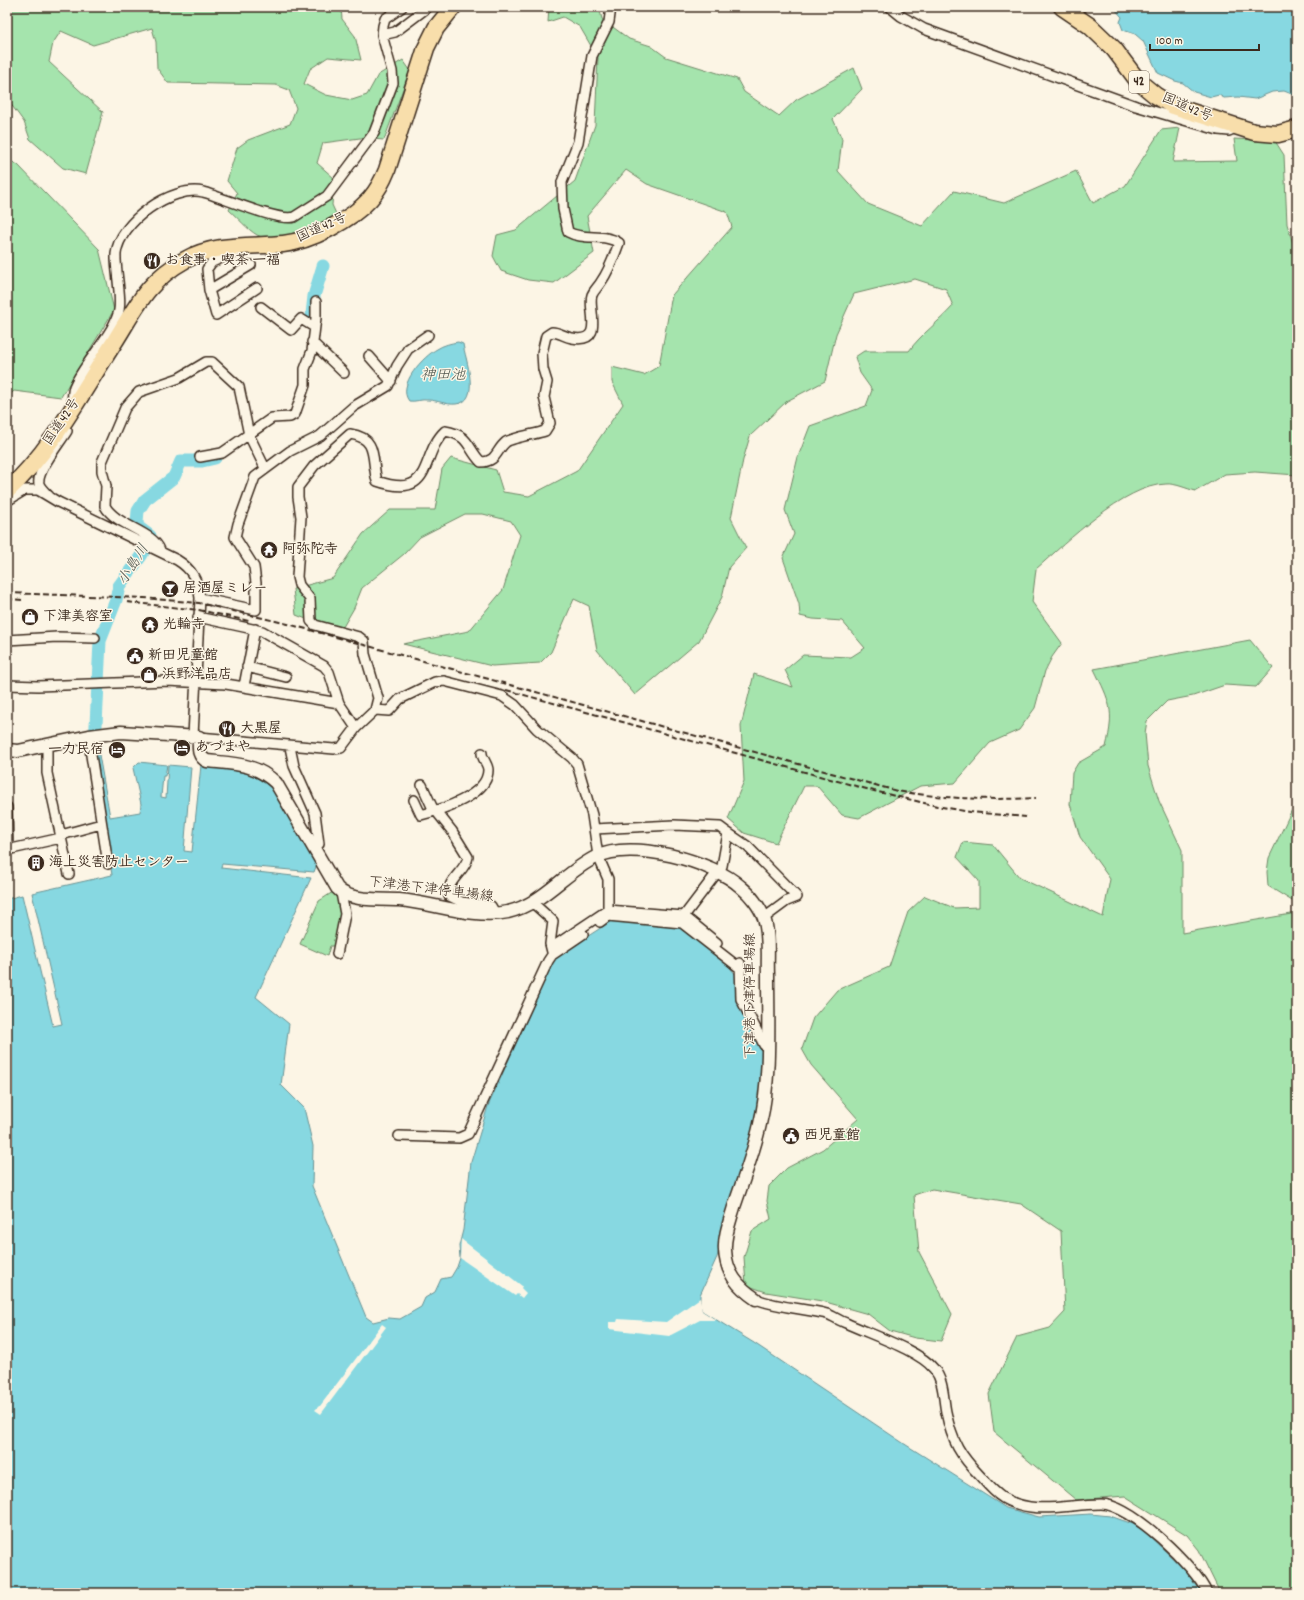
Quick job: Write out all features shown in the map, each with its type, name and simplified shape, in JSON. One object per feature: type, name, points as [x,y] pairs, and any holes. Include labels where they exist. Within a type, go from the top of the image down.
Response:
[{"type":"highway","name":"国道42号","points":[[7,491],[33,464],[69,412],[136,307],[156,280],[186,260],[207,250],[285,244],[304,239],[346,219],[371,198],[381,185],[387,170],[426,48],[436,28],[453,7]]},
{"type":"highway","name":"国道42号","points":[[1062,7],[1090,26],[1114,49],[1138,81],[1155,95],[1174,106],[1236,128],[1270,134],[1297,129]]},
{"type":"main road","points":[[7,750],[18,751],[91,736],[130,732],[196,737],[199,751],[203,759],[207,761],[249,766],[264,772],[276,782],[341,893]]},
{"type":"main road","name":"下津港下津停車場線","points":[[341,893],[377,900],[400,900],[478,913],[507,912],[533,903],[568,875],[598,856],[609,852],[629,850],[654,851],[679,858],[717,872],[742,887],[756,903],[764,918],[767,938],[768,1046],[760,1124],[727,1229],[724,1248],[727,1264],[735,1282],[756,1299]]},
{"type":"street","points":[[49,496],[42,489],[39,477],[43,467],[68,428],[69,412],[75,386],[119,312],[116,252],[120,239],[127,230],[163,200],[184,192],[201,192],[288,218],[294,217],[322,200],[336,186],[374,133],[392,89],[393,76],[382,35],[385,19],[402,7]]},
{"type":"street","points":[[382,35],[395,32],[428,7]]},
{"type":"street","points":[[7,502],[30,489],[38,490],[160,550],[178,560],[191,571],[197,583],[200,598],[195,683],[196,737],[290,747],[334,750],[341,748],[356,728],[375,710],[378,698],[365,654],[364,641],[359,637],[315,625],[311,621],[310,599],[298,581],[302,517],[298,497],[298,487],[314,466],[350,434],[365,439],[372,447],[377,481],[385,484],[409,485],[424,473],[440,436],[445,431],[453,432],[468,441],[476,457],[481,462],[489,462],[495,458],[504,444],[509,440],[533,435],[545,430],[550,423],[544,397],[547,382],[543,369],[542,352],[546,336],[552,332],[560,332],[572,338],[582,337],[588,335],[593,330],[594,316],[591,296],[612,264],[620,243],[615,240],[580,236],[568,232],[563,209],[562,182],[571,163],[578,142],[592,56],[610,22],[611,7]]},
{"type":"street","points":[[890,7],[901,16],[924,29],[1128,103],[1218,130],[1229,131],[1236,128]]},
{"type":"street","points":[[244,246],[238,252],[212,262],[207,269],[209,290],[216,315],[257,288]]},
{"type":"street","points":[[209,290],[251,265]]},
{"type":"street","points":[[200,458],[222,453],[272,418],[290,417],[295,414],[305,385],[305,369],[311,356],[316,302]]},
{"type":"street","points":[[261,307],[291,330],[301,319],[314,327]]},
{"type":"street","points":[[200,598],[256,610],[256,583],[254,567],[234,537],[253,480],[266,468],[290,451],[320,436],[353,407],[386,389],[397,366],[408,349],[428,335]]},
{"type":"street","points":[[312,342],[344,373]]},
{"type":"street","points":[[369,356],[391,381]]},
{"type":"street","points":[[160,550],[156,542],[113,516],[105,506],[106,486],[102,471],[102,462],[120,416],[128,403],[143,390],[179,378],[206,362],[212,362],[239,387],[249,435],[266,468]]},
{"type":"street","points":[[198,617],[262,631],[324,666],[329,672],[339,703],[356,728]]},
{"type":"street","points":[[244,686],[255,629]]},
{"type":"street","points":[[7,640],[57,637],[95,638]]},
{"type":"street","points":[[247,667],[286,677]]},
{"type":"street","points":[[7,685],[38,686],[167,681],[244,686],[339,703]]},
{"type":"street","points":[[375,710],[389,711],[400,699],[435,682],[444,681],[502,696],[515,705],[537,729],[572,758],[577,764],[594,829],[594,838],[598,856],[608,879],[608,910]]},
{"type":"street","points":[[91,736],[101,824],[108,864]]},
{"type":"street","points":[[47,745],[47,774],[69,874]]},
{"type":"street","points":[[290,747],[294,766],[315,813],[319,844],[314,848]]},
{"type":"street","points":[[414,800],[420,815],[459,803],[480,786],[488,770],[482,753]]},
{"type":"street","points":[[422,785],[435,811],[452,831],[468,857],[466,864],[450,885],[448,896],[462,902],[490,906],[495,913]]},
{"type":"street","points":[[8,807],[8,850],[61,837],[101,824]]},
{"type":"street","points":[[594,829],[674,825],[720,827],[747,846],[797,897],[787,901],[764,918]]},
{"type":"street","points":[[684,916],[722,866],[728,833]]},
{"type":"street","points":[[337,954],[345,914],[341,893]]},
{"type":"street","points":[[399,1136],[459,1138],[468,1134],[552,951],[553,921],[533,903]]},
{"type":"street","points":[[552,951],[608,910],[684,916],[738,960],[741,969],[741,999],[764,1045],[768,1046]]},
{"type":"street","points":[[552,951],[608,916],[682,923],[741,969]]},
{"type":"street","points":[[756,1299],[774,1306],[828,1314],[891,1342],[922,1359],[934,1369],[942,1383],[946,1411],[952,1436],[960,1454],[985,1482],[1001,1496],[1032,1508],[1102,1504],[1116,1506],[1133,1515],[1169,1546],[1204,1585],[1207,1593]]},
{"type":"green space","points":[[7,7],[341,7],[342,19],[355,36],[361,60],[328,57],[310,69],[304,84],[326,95],[352,100],[367,95],[378,75],[403,60],[410,70],[384,140],[360,138],[323,143],[317,163],[334,178],[332,205],[337,216],[297,232],[274,237],[264,237],[253,233],[229,210],[237,193],[227,181],[237,148],[248,140],[290,124],[296,108],[289,90],[276,85],[168,83],[157,68],[156,42],[152,28],[93,45],[61,31],[53,43],[49,62],[103,112],[86,174],[63,168],[30,139],[24,122],[7,99]]},
{"type":"green space","points":[[549,7],[599,7],[602,19],[629,39],[651,46],[666,57],[737,79],[744,92],[779,116],[796,100],[854,68],[862,89],[833,119],[842,139],[838,171],[868,204],[922,226],[954,191],[1004,203],[1076,171],[1093,203],[1125,186],[1161,130],[1180,128],[1173,162],[1237,161],[1234,139],[1275,141],[1284,155],[1287,224],[1295,250],[1297,249],[1297,475],[1255,472],[1225,474],[1196,491],[1177,485],[1166,484],[1150,487],[1132,494],[1115,504],[1097,517],[1036,569],[1032,602],[1062,643],[1052,657],[1045,671],[1035,708],[1019,730],[990,743],[955,783],[920,786],[859,818],[842,815],[817,786],[804,786],[776,843],[744,833],[728,819],[744,781],[741,726],[754,674],[793,687],[785,670],[803,655],[851,657],[865,648],[842,621],[813,619],[800,616],[799,604],[783,558],[794,534],[785,510],[798,457],[810,426],[866,406],[872,390],[860,373],[855,357],[864,351],[909,351],[919,339],[953,306],[946,289],[915,279],[854,294],[836,334],[825,381],[787,401],[750,436],[743,460],[731,518],[746,548],[729,567],[722,597],[699,641],[635,695],[597,650],[589,606],[574,599],[551,652],[540,663],[492,666],[403,644],[469,631],[503,590],[520,535],[511,521],[483,514],[465,514],[420,537],[404,554],[362,588],[354,608],[340,632],[296,615],[293,589],[333,578],[363,534],[390,510],[435,510],[442,469],[451,458],[496,470],[503,492],[529,496],[577,471],[623,404],[612,382],[612,367],[644,375],[659,366],[672,295],[732,227],[727,212],[647,184],[626,170],[587,216],[594,253],[554,283],[528,280],[501,271],[493,256],[497,235],[516,230],[575,181],[595,125],[598,58],[580,27],[563,17],[548,22]]},
{"type":"green space","points":[[7,159],[18,165],[99,249],[114,310],[61,397],[14,391],[7,397]]},
{"type":"green space","points":[[1250,640],[1273,668],[1256,687],[1225,685],[1193,696],[1167,701],[1147,721],[1145,733],[1148,766],[1159,801],[1182,850],[1182,933],[1297,913],[1297,1593],[1220,1593],[1199,1550],[1187,1535],[1125,1496],[1076,1500],[994,1432],[989,1394],[1017,1337],[1050,1328],[1065,1312],[1061,1231],[1021,1204],[932,1189],[914,1195],[919,1252],[952,1314],[941,1341],[915,1338],[890,1331],[868,1314],[822,1301],[766,1292],[746,1285],[744,1257],[752,1231],[771,1219],[767,1201],[769,1186],[787,1168],[823,1149],[858,1119],[811,1065],[802,1049],[813,1018],[837,990],[889,967],[908,912],[925,896],[954,908],[979,907],[979,881],[957,857],[963,842],[993,845],[1020,878],[1103,917],[1110,879],[1080,837],[1070,804],[1072,773],[1078,763],[1106,747],[1109,734],[1109,706],[1104,690],[1094,669]]},
{"type":"green space","points":[[1297,799],[1297,904],[1268,886],[1267,872],[1269,858]]},
{"type":"green space","points":[[336,890],[343,915],[337,946],[330,946],[327,956],[300,944],[319,901]]},
{"type":"water","points":[[1113,7],[1297,7],[1297,96],[1284,91],[1272,92],[1255,99],[1238,97],[1224,98],[1219,95],[1211,97],[1194,92],[1183,83],[1158,73],[1143,41],[1135,34],[1123,30],[1120,22],[1122,17]]},
{"type":"water","name":"神田池","points":[[458,342],[463,344],[470,378],[468,396],[464,401],[452,404],[431,400],[409,401],[406,394],[406,387],[409,379],[419,364],[439,348],[447,344]]},
{"type":"water","points":[[96,738],[110,817],[140,812],[141,804],[133,768],[139,762],[167,765],[165,776],[163,776],[161,797],[166,798],[168,765],[191,767],[184,851],[192,852],[201,765],[245,769],[271,784],[317,864],[314,872],[222,864],[221,868],[311,878],[256,997],[289,1024],[281,1085],[304,1108],[313,1146],[312,1186],[366,1317],[373,1322],[389,1318],[400,1319],[421,1307],[425,1298],[435,1292],[441,1279],[451,1277],[457,1267],[460,1258],[459,1246],[463,1230],[471,1162],[488,1106],[536,999],[551,960],[613,920],[680,928],[727,964],[736,975],[737,1002],[762,1051],[759,1111],[733,1196],[717,1257],[700,1295],[700,1305],[702,1311],[754,1343],[903,1443],[1006,1508],[1039,1517],[1091,1514],[1110,1516],[1133,1524],[1144,1531],[1185,1570],[1201,1593],[7,1593],[7,899],[22,895],[53,1026],[62,1024],[32,893],[112,875],[91,739]]},
{"type":"pier","points":[[461,1239],[522,1286],[521,1288],[526,1293],[522,1298],[517,1294],[515,1296],[460,1258]]},
{"type":"pier","points":[[700,1298],[702,1311],[716,1320],[700,1320],[669,1336],[609,1329],[609,1322],[617,1322],[618,1319],[666,1322]]},
{"type":"pier","points":[[382,1324],[386,1327],[321,1414],[315,1410],[320,1406]]},
{"type":"waterway","name":"小島川","points":[[312,315],[314,296],[323,266]]},
{"type":"waterway","name":"小島川","points":[[95,746],[100,641],[116,600],[119,586],[141,556],[149,542],[150,536],[138,527],[138,511],[145,500],[174,477],[181,461],[202,461],[215,458]]},
{"type":"railway","points":[[7,593],[144,598],[199,603],[288,624],[897,791],[932,796],[966,798],[1036,798]]},
{"type":"railway","points":[[7,599],[23,600]]},
{"type":"railway","points":[[127,602],[199,610],[249,621]]},
{"type":"railway","points":[[506,690],[874,791],[970,812],[1026,817]]},
{"type":"place","name":"お食事・喫茶 一福","points":[[152,261]]},
{"type":"place","name":"阿弥陀寺","points":[[269,550]]},
{"type":"place","name":"居酒屋ミレー","points":[[170,589]]},
{"type":"place","name":"下津美容室","points":[[30,617]]},
{"type":"place","name":"光輪寺","points":[[150,625]]},
{"type":"place","name":"新田児童館","points":[[135,656]]},
{"type":"place","name":"浜野洋品店","points":[[149,675]]},
{"type":"place","name":"大黒屋","points":[[227,729]]},
{"type":"place","name":"あづまや","points":[[182,748]]},
{"type":"place","name":"一力民宿","points":[[117,750]]},
{"type":"place","name":"海上災害防止センター","points":[[36,863]]},
{"type":"place","name":"西児童館","points":[[791,1136]]}]
